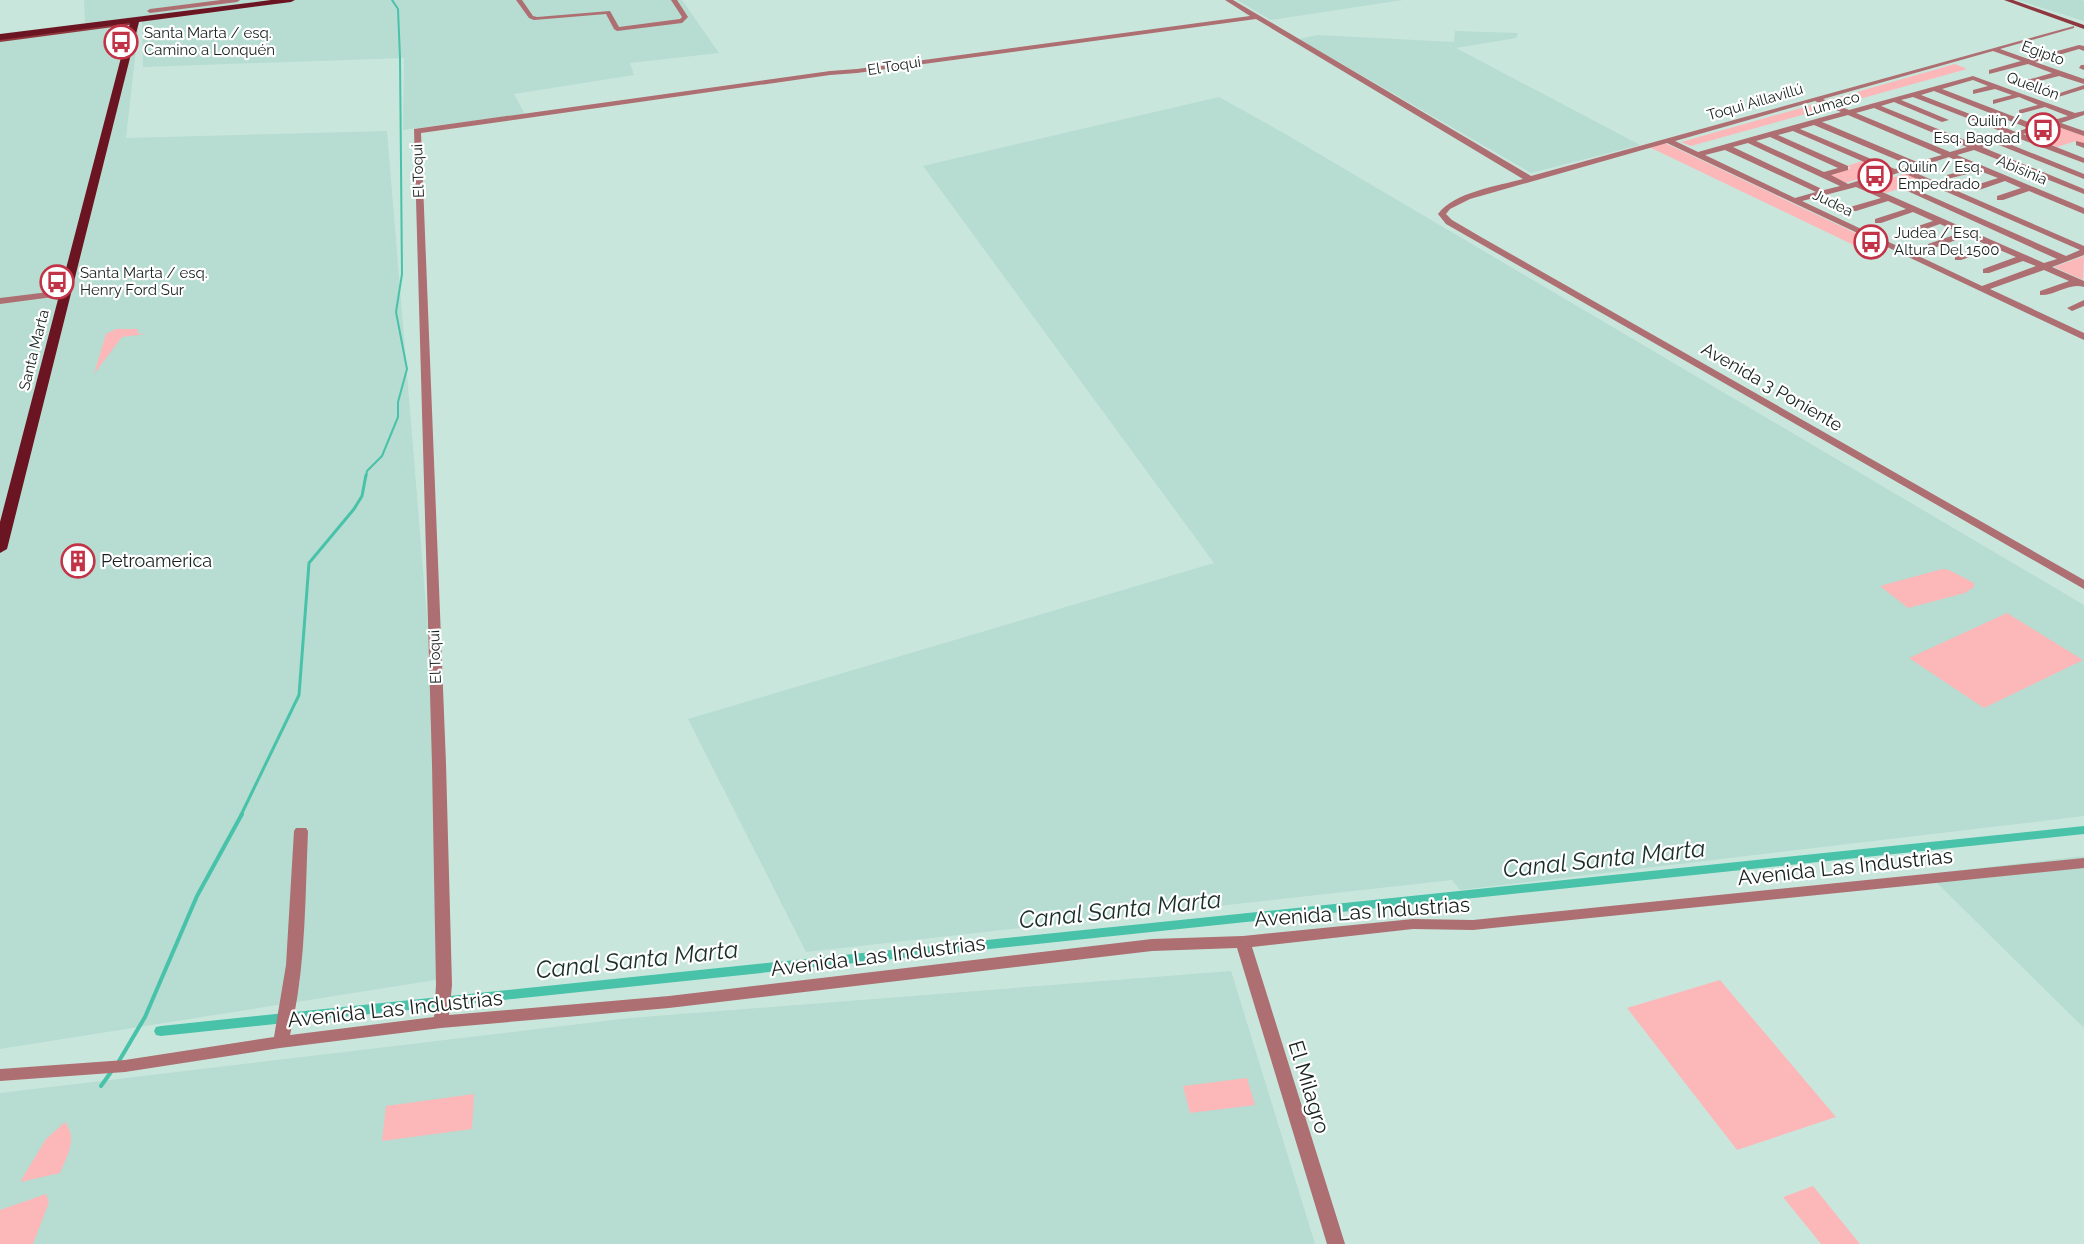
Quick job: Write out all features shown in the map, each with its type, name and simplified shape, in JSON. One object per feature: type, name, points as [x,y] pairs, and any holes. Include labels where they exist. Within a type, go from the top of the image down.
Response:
[{"type":"main road","points":[[0,38],[291,0]]},
{"type":"main road","points":[[61,29],[100,17],[150,10]]},
{"type":"main road","name":"Santa Marta","points":[[0,549],[135,21]]},
{"type":"street","points":[[150,10],[237,0]]},
{"type":"street","points":[[519,0],[531,17],[536,19],[608,12],[617,29],[682,21],[685,17],[674,0]]},
{"type":"street","points":[[1228,0],[1530,179]]},
{"type":"street","points":[[2007,0],[2081,27]]},
{"type":"street","name":"El Toqui","points":[[442,1016],[444,985],[439,752],[417,130],[1257,17]]},
{"type":"street","points":[[0,38],[135,21]]},
{"type":"street","name":"Toqui Aillavillú","points":[[1443,217],[1443,210],[1458,200],[1993,49],[2081,27]]},
{"type":"street","points":[[1992,72],[2079,47],[2084,48]]},
{"type":"street","name":"Egipto","points":[[1993,49],[2084,82]]},
{"type":"street","points":[[2022,84],[2060,73]]},
{"type":"street","name":"Quellón","points":[[1974,76],[2045,105],[2081,116]]},
{"type":"street","name":"Lumaco","points":[[1697,155],[1817,123],[1974,76]]},
{"type":"street","points":[[1976,92],[1995,86]]},
{"type":"street","points":[[2055,96],[2084,87]]},
{"type":"street","points":[[1935,89],[2036,128]]},
{"type":"street","points":[[1915,95],[2084,161]]},
{"type":"street","points":[[1996,102],[2019,95]]},
{"type":"street","name":"Abisinia","points":[[1816,99],[2084,211]]},
{"type":"street","points":[[1894,100],[1945,120]]},
{"type":"street","points":[[2022,112],[2045,105]]},
{"type":"street","points":[[1875,106],[2084,192]]},
{"type":"street","points":[[1797,202],[2081,116]]},
{"type":"street","points":[[1817,123],[1916,165]]},
{"type":"street","points":[[2054,123],[2084,134]]},
{"type":"street","points":[[1795,129],[2084,251]]},
{"type":"street","points":[[1847,136],[1862,131]]},
{"type":"street","points":[[1772,135],[1845,168],[1824,175]]},
{"type":"street","name":"Judea","points":[[1668,141],[2084,337]]},
{"type":"street","points":[[1749,141],[1824,175],[1888,198],[2081,282]]},
{"type":"street","points":[[1995,141],[2084,177]]},
{"type":"street","points":[[1871,146],[1886,142]]},
{"type":"street","points":[[1726,147],[1822,192]]},
{"type":"street","points":[[1898,158],[1912,153]]},
{"type":"street","points":[[1950,177],[1980,168]]},
{"type":"street","points":[[1976,188],[2005,178]]},
{"type":"street","points":[[1797,202],[1822,192],[1853,185]]},
{"type":"street","points":[[2000,198],[2030,188]]},
{"type":"street","points":[[1907,189],[2066,259]]},
{"type":"street","points":[[1853,209],[1888,198]]},
{"type":"street","points":[[1878,221],[1914,209]]},
{"type":"street","points":[[1903,234],[1967,215]]},
{"type":"street","name":"Avenida 3 Poniente","points":[[1443,217],[2084,585]]},
{"type":"street","points":[[1930,246],[1967,233]]},
{"type":"street","points":[[1958,258],[1994,245]]},
{"type":"street","points":[[1981,289],[2084,251]]},
{"type":"street","points":[[1986,271],[2022,258]]},
{"type":"street","points":[[2043,293],[2081,282]]},
{"type":"street","points":[[0,301],[65,293]]},
{"type":"street","points":[[2072,308],[2084,303]]},
{"type":"street","points":[[280,1042],[289,1005],[301,831]]},
{"type":"street","name":"Avenida Las Industrias","points":[[0,1075],[125,1066],[442,1016],[669,1002],[1152,945],[1243,942],[1413,924],[1451,926],[1498,922],[2084,863]]},
{"type":"street","name":"El Milagro","points":[[1243,942],[1336,1244]]},
{"type":"shaded area","points":[[84,0],[682,0],[719,53],[630,63],[634,75],[514,94],[525,114],[403,130],[404,58],[143,67],[142,17],[85,23]]},
{"type":"shaded area","points":[[1237,0],[1403,0],[1271,20]]},
{"type":"shaded area","points":[[2017,0],[2081,0],[2084,1],[2084,21]]},
{"type":"shaded area","points":[[139,22],[126,138],[387,131],[439,764],[448,978],[0,1049],[0,40]]},
{"type":"shaded area","points":[[1455,31],[1518,33],[1516,38],[1456,48],[1640,145],[1531,173],[1299,39],[1318,35],[1454,42]]},
{"type":"shaded area","points":[[1955,64],[1967,69],[1691,146],[1681,142]]},
{"type":"shaded area","points":[[1219,97],[2084,605],[2084,816],[1460,890],[1452,880],[806,952],[688,719],[1214,563],[923,166]]},
{"type":"shaded area","points":[[2058,126],[2084,135],[2084,144],[2076,141],[2057,147],[2028,135]]},
{"type":"shaded area","points":[[1665,143],[1883,246],[1864,250],[1649,147]]},
{"type":"shaded area","points":[[1865,160],[1887,170],[1845,183],[1828,175],[1851,168],[1847,166]]},
{"type":"shaded area","points":[[1907,173],[1931,184],[1914,189],[1907,186],[1886,193],[1869,185]]},
{"type":"shaded area","points":[[2084,256],[2083,280],[2054,267]]},
{"type":"shaded area","points":[[116,329],[138,329],[137,333],[145,334],[122,337],[94,374],[106,334]]},
{"type":"shaded area","points":[[1942,569],[1949,570],[1974,583],[1974,587],[1965,593],[1908,608],[1880,586]]},
{"type":"shaded area","points":[[2007,613],[2083,660],[1984,708],[1909,658]]},
{"type":"shaded area","points":[[2084,856],[2084,1028],[1928,874]]},
{"type":"shaded area","points":[[1231,971],[1315,1244],[0,1244],[0,1093],[630,1018]]},
{"type":"shaded area","points":[[1720,980],[1836,1117],[1737,1150],[1627,1008]]},
{"type":"shaded area","points":[[1247,1078],[1255,1105],[1190,1113],[1183,1086]]},
{"type":"shaded area","points":[[474,1094],[472,1129],[382,1141],[386,1106]]},
{"type":"shaded area","points":[[65,1122],[69,1128],[71,1141],[60,1173],[20,1182],[46,1139]]},
{"type":"shaded area","points":[[1813,1186],[1860,1244],[1821,1244],[1783,1197]]},
{"type":"shaded area","points":[[46,1194],[49,1202],[33,1244],[0,1244],[0,1210]]},
{"type":"waterway","points":[[366,477],[367,471],[382,456],[398,417],[398,402],[407,369],[396,312],[402,274],[400,58],[398,9],[392,0]]},
{"type":"waterway","points":[[241,815],[299,695],[309,563],[354,509],[362,496],[366,475]]},
{"type":"waterway","points":[[119,1061],[145,1017],[197,896],[242,814]]},
{"type":"waterway","name":"Canal Santa Marta","points":[[161,1031],[2084,830]]},
{"type":"waterway","points":[[101,1086],[111,1072]]},
{"type":"place","name":"Santa Marta / esq. Camino a Lonquén","points":[[121,42]]},
{"type":"place","name":"Quilín / Esq. Bagdad","points":[[2043,130]]},
{"type":"place","name":"Quilín / Esq. Empedrado","points":[[1875,176]]},
{"type":"place","name":"Judea / Esq. Altura Del 1500","points":[[1871,242]]},
{"type":"place","name":"Santa Marta / esq. Henry Ford Sur","points":[[57,282]]},
{"type":"place","name":"Petroamerica","points":[[78,561]]}]
